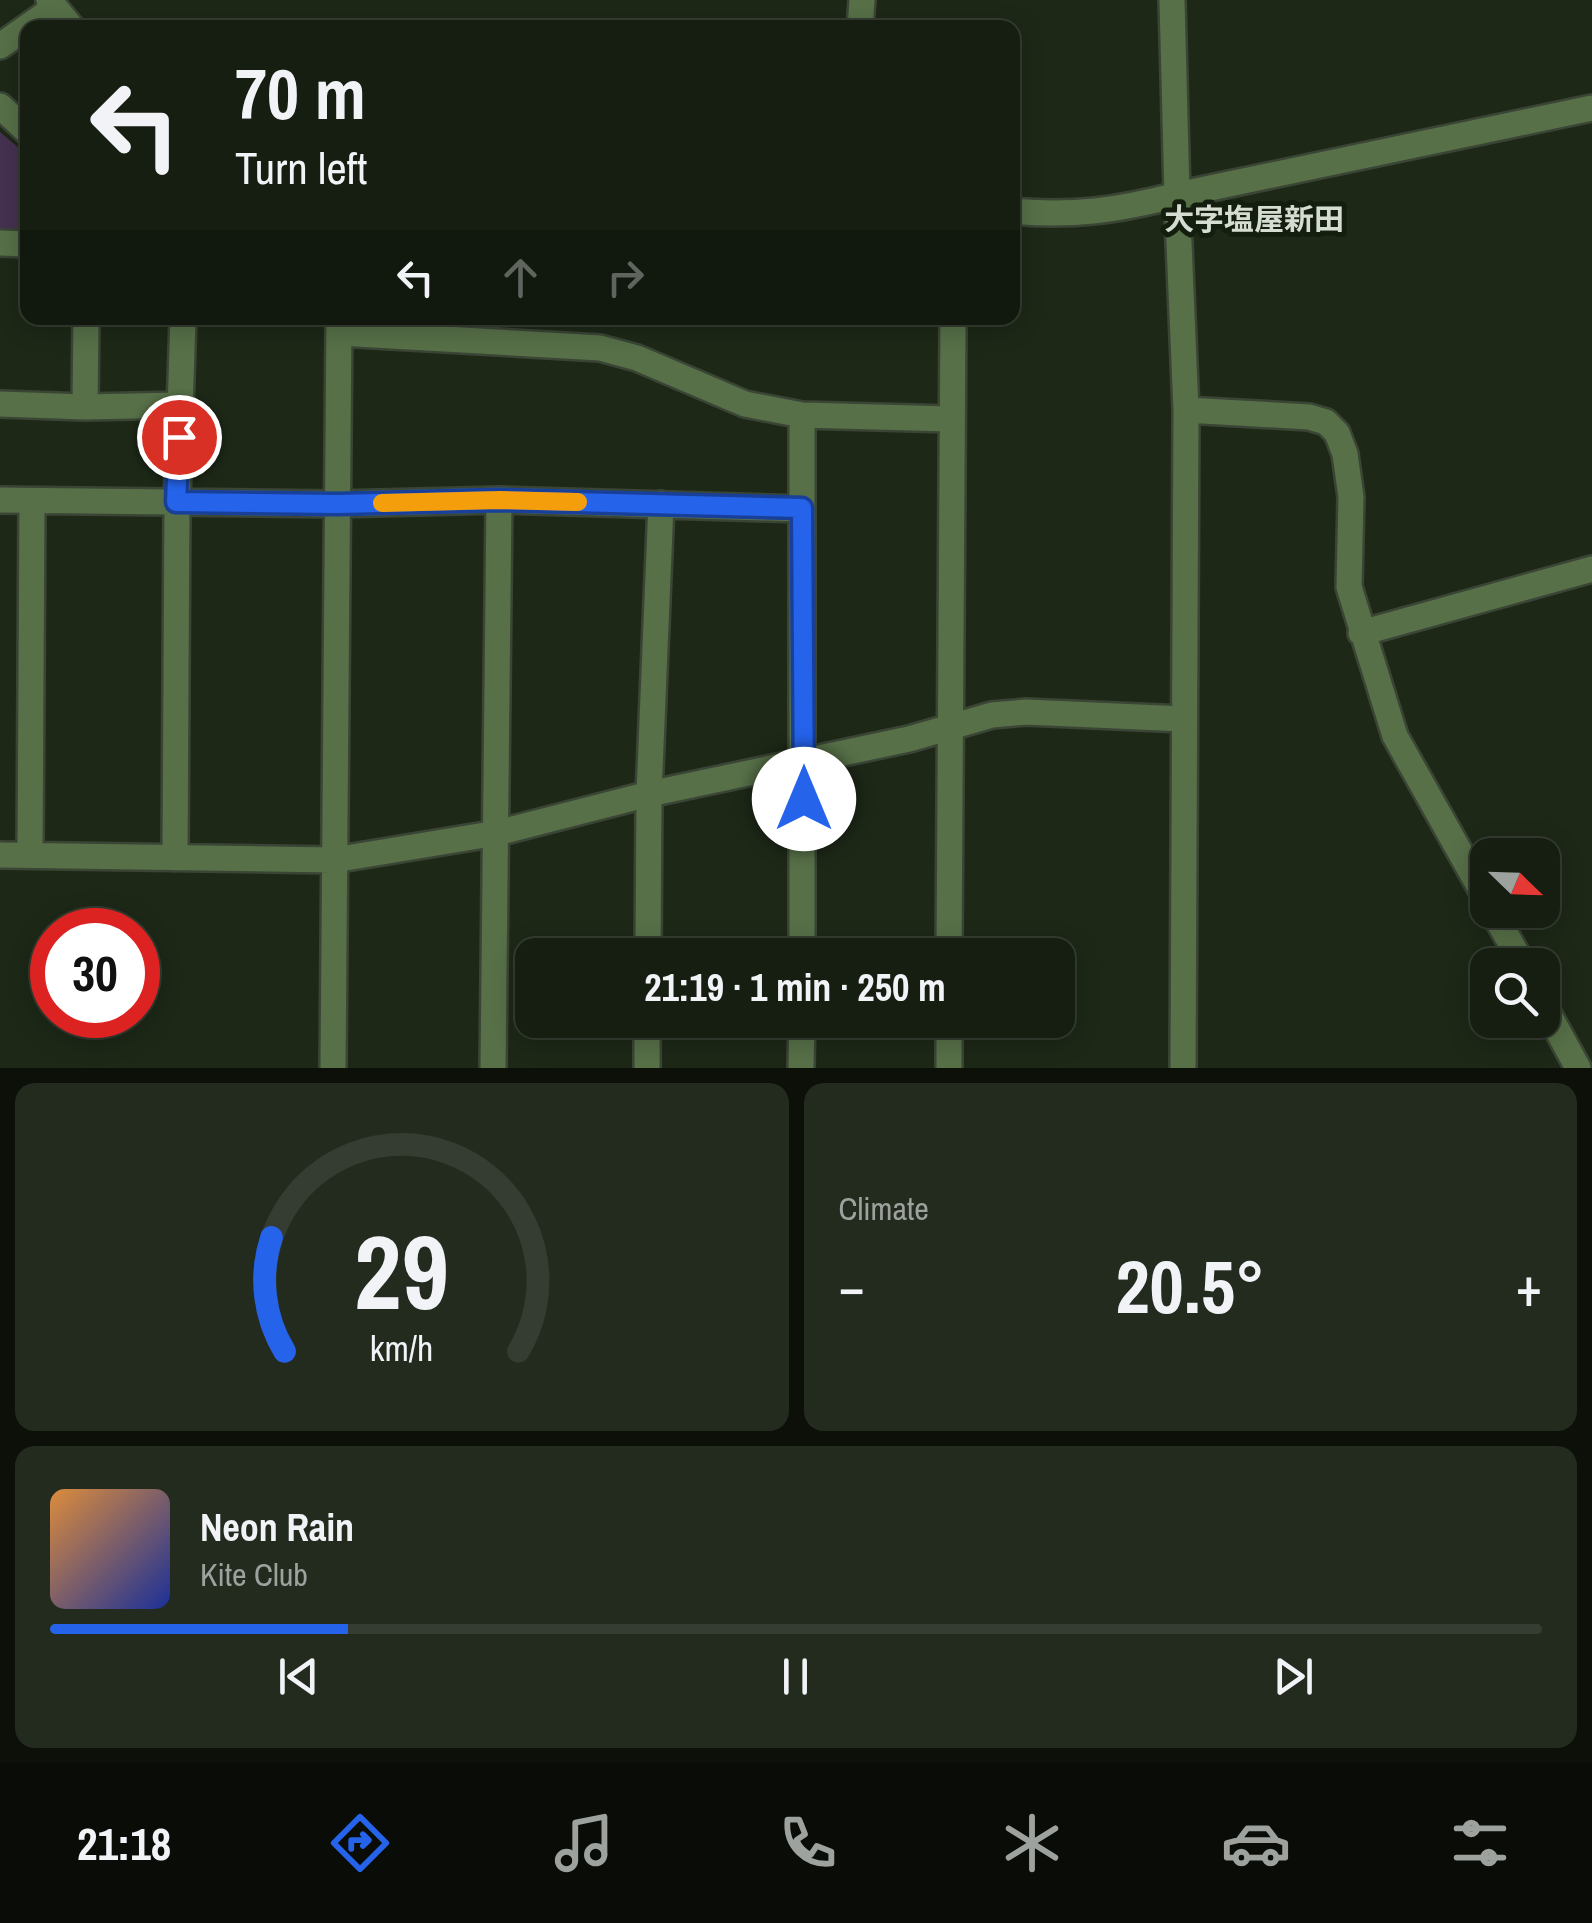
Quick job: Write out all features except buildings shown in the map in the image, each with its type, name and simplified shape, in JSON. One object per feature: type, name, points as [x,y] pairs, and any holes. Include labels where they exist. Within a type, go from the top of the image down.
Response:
[{"type":"street","points":[[1172,0],[1186,410],[1182,1068]]},
{"type":"street","points":[[32,20],[52,4]]},
{"type":"street","points":[[0,46],[20,30]]},
{"type":"street","points":[[0,106],[20,125]]},
{"type":"street","points":[[1020,212],[1116,210],[1592,108]]},
{"type":"street","points":[[85,407],[86,325]]},
{"type":"street","points":[[175,858],[176,502],[183,325]]},
{"type":"street","points":[[332,1068],[339,325],[600,348],[637,358],[745,404],[802,415],[951,419]]},
{"type":"street","points":[[950,938],[953,325]]},
{"type":"street","points":[[0,404],[180,405]]},
{"type":"street","points":[[1186,410],[1309,417],[1326,422],[1337,433],[1350,478],[1349,587],[1361,633],[1394,736],[1470,870]]},
{"type":"street","points":[[802,415],[802,938]]},
{"type":"street","points":[[0,500],[338,504],[500,500],[802,508]]},
{"type":"street","points":[[493,1068],[500,500]]},
{"type":"street","points":[[30,855],[32,501]]},
{"type":"street","points":[[648,938],[649,794],[661,504]]},
{"type":"street","points":[[1361,633],[1592,570]]},
{"type":"street","points":[[0,855],[334,860],[497,832],[649,794],[951,728],[992,715],[1026,712],[1184,718]]},
{"type":"street","points":[[1560,1035],[1578,1068]]},
{"type":"street","points":[[647,1038],[647,1068]]},
{"type":"street","points":[[802,1038],[802,1068]]},
{"type":"street","points":[[949,1038],[949,1068]]},
{"type":"shaded area","points":[[0,132],[20,149],[20,231],[0,231]]},
{"type":"slow traffic","points":[[382,503],[578,502]]},
{"type":"district","name":"大字塩屋新田","points":[[1254,220]]},
{"type":"route","points":[[179,437],[176,502],[500,500],[802,508],[804,799]]}]
